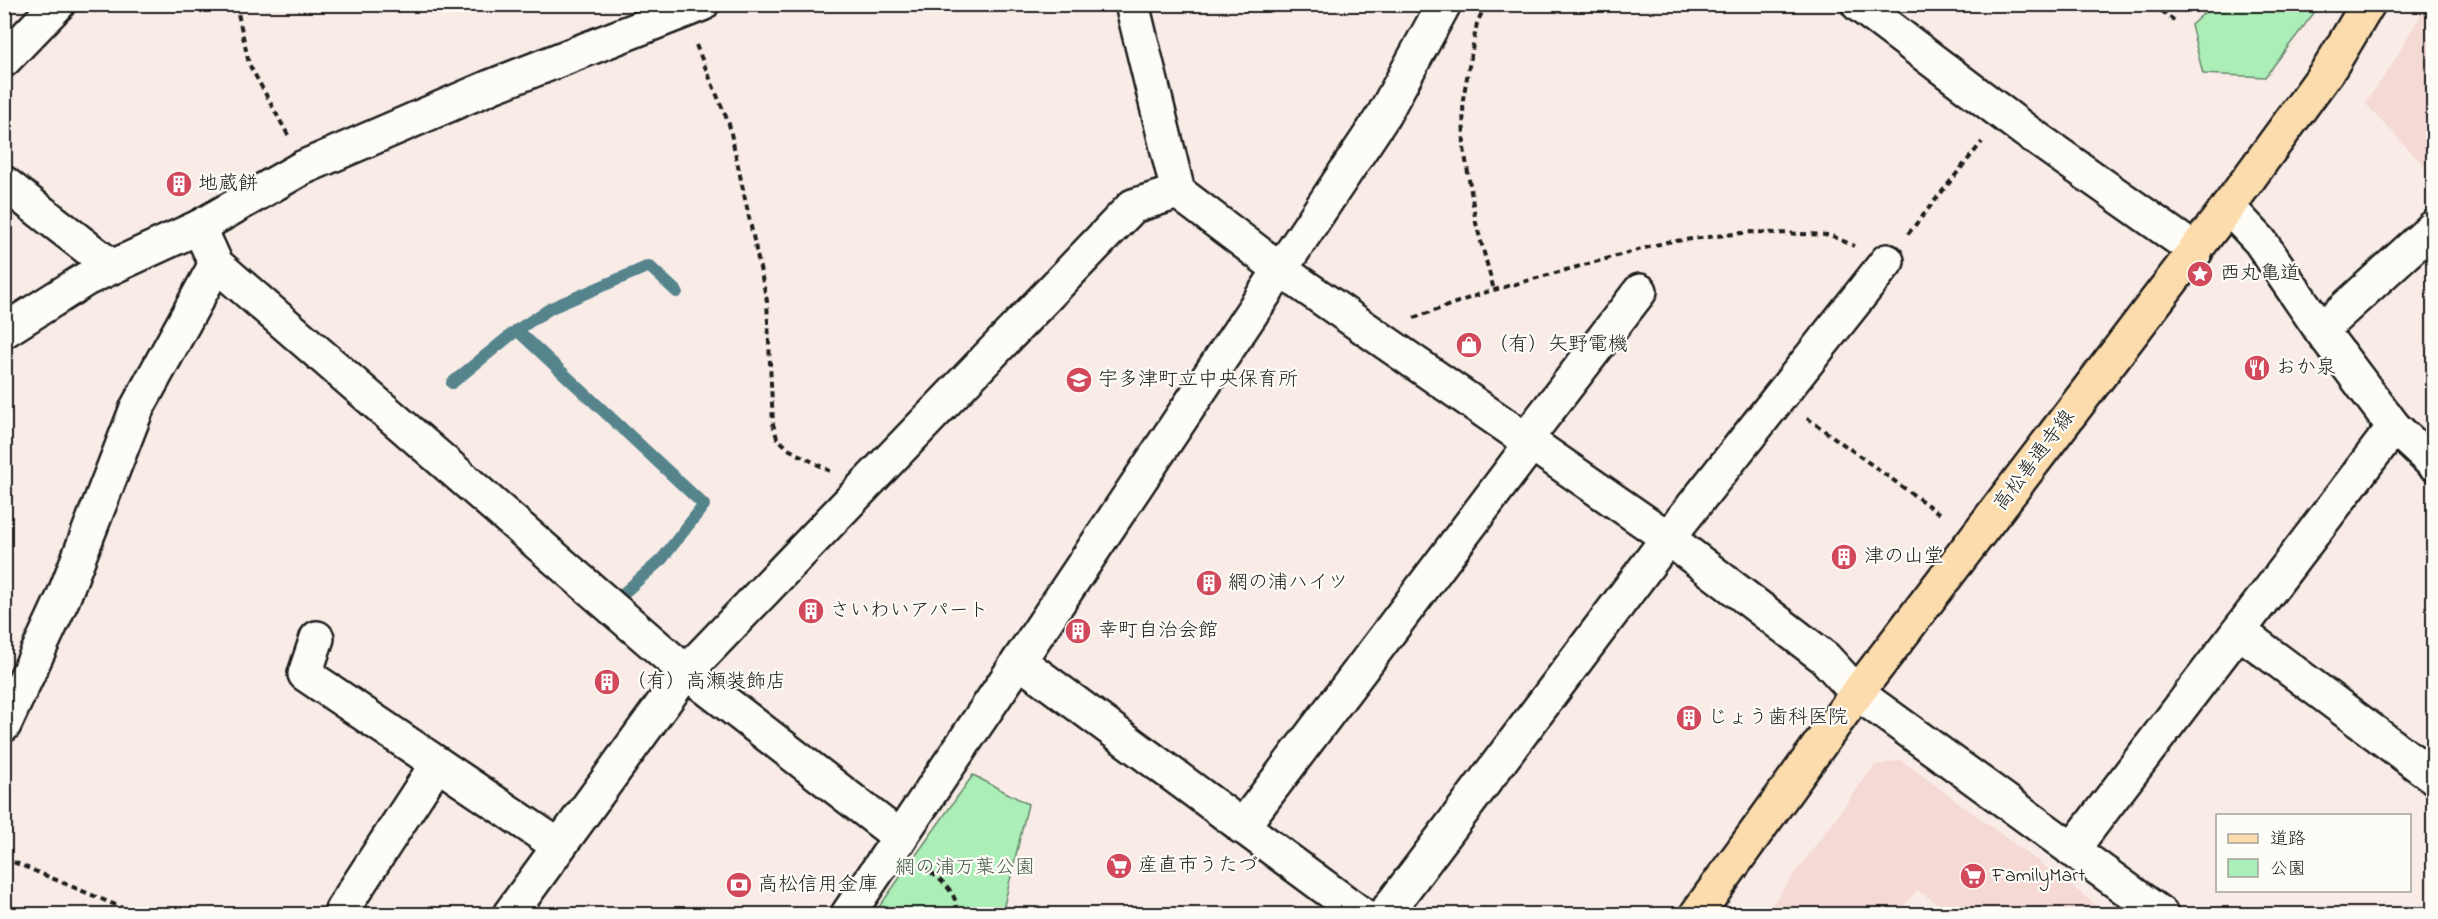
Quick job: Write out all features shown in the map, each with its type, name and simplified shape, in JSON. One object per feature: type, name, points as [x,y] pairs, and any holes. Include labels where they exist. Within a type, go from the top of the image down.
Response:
[{"type":"main road","name":"高松善通寺線","points":[[1696,915],[1857,693],[2196,251],[2331,66],[2368,4]]},
{"type":"street","points":[[4,60],[58,4]]},
{"type":"street","points":[[1132,4],[1178,192],[1281,270],[1668,538],[1825,658],[1857,693],[2161,915]]},
{"type":"street","points":[[848,915],[1383,116],[1444,4]]},
{"type":"street","points":[[1858,4],[2004,114],[2196,251]]},
{"type":"street","points":[[4,331],[86,279],[199,227],[302,168],[490,87],[692,8]]},
{"type":"street","points":[[4,183],[112,267]]},
{"type":"street","points":[[510,915],[686,672],[1133,206],[1178,192]]},
{"type":"street","points":[[2228,207],[2260,241],[2321,330],[2394,427],[2433,464]]},
{"type":"street","points":[[199,227],[216,264],[686,672],[898,842]]},
{"type":"street","points":[[2321,330],[2433,227]]},
{"type":"street","points":[[1385,915],[1668,538],[1887,261]]},
{"type":"street","points":[[4,725],[63,598],[137,408],[216,264]]},
{"type":"street","points":[[1242,826],[1640,291]]},
{"type":"street","points":[[2072,850],[2240,633],[2394,427]]},
{"type":"street","points":[[2240,633],[2433,777]]},
{"type":"street","points":[[317,638],[305,674],[559,846]]},
{"type":"street","points":[[1019,661],[1361,915]]},
{"type":"street","points":[[342,910],[437,764]]},
{"type":"path","points":[[236,4],[249,64],[291,140],[302,168]]},
{"type":"path","points":[[1486,4],[1477,23],[1463,99],[1464,148],[1476,223],[1494,290]]},
{"type":"path","points":[[2153,4],[2176,22]]},
{"type":"path","points":[[692,8],[729,124],[767,301],[773,424],[777,438],[790,450],[863,488]]},
{"type":"path","points":[[1887,261],[2004,114]]},
{"type":"path","points":[[1779,397],[1940,514]]},
{"type":"path","points":[[898,842],[941,880],[952,894],[957,908],[956,915]]},
{"type":"path","points":[[4,858],[136,915]]},
{"type":"shaded area","points":[[2426,5],[2434,5],[2433,175],[2365,103],[2390,68]]},
{"type":"shaded area","points":[[1901,760],[2109,914],[1952,914],[1917,890],[1897,914],[1765,914],[1874,766]]},
{"type":"green space","points":[[2214,4],[2320,5],[2265,77],[2203,74],[2191,25]]},
{"type":"green space","name":"網の浦万葉公園","points":[[973,775],[1028,804],[1002,914],[874,914]]},
{"type":"waterway","points":[[517,330],[551,308],[649,266],[677,292]]},
{"type":"waterway","points":[[452,383],[517,330],[704,505],[662,559],[625,592]]},
{"type":"place","name":"地蔵餅","points":[[179,184]]},
{"type":"place","name":"西丸亀道","points":[[2200,274]]},
{"type":"place","name":"（有）矢野電機","points":[[1469,345]]},
{"type":"place","name":"おか泉","points":[[2257,368]]},
{"type":"place","name":"宇多津町立中央保育所","points":[[1079,380]]},
{"type":"place","name":"津の山堂","points":[[1844,557]]},
{"type":"place","name":"網の浦ハイツ","points":[[1209,583]]},
{"type":"place","name":"さいわいアパート","points":[[811,611]]},
{"type":"place","name":"幸町自治会館","points":[[1078,631]]},
{"type":"place","name":"（有）高瀬装飾店","points":[[607,682]]},
{"type":"place","name":"じょう歯科医院","points":[[1689,718]]},
{"type":"place","name":"産直市うたづ","points":[[1119,866]]},
{"type":"place","name":"FamilyMart","points":[[1973,876]]},
{"type":"place","name":"高松信用金庫","points":[[739,885]]}]
